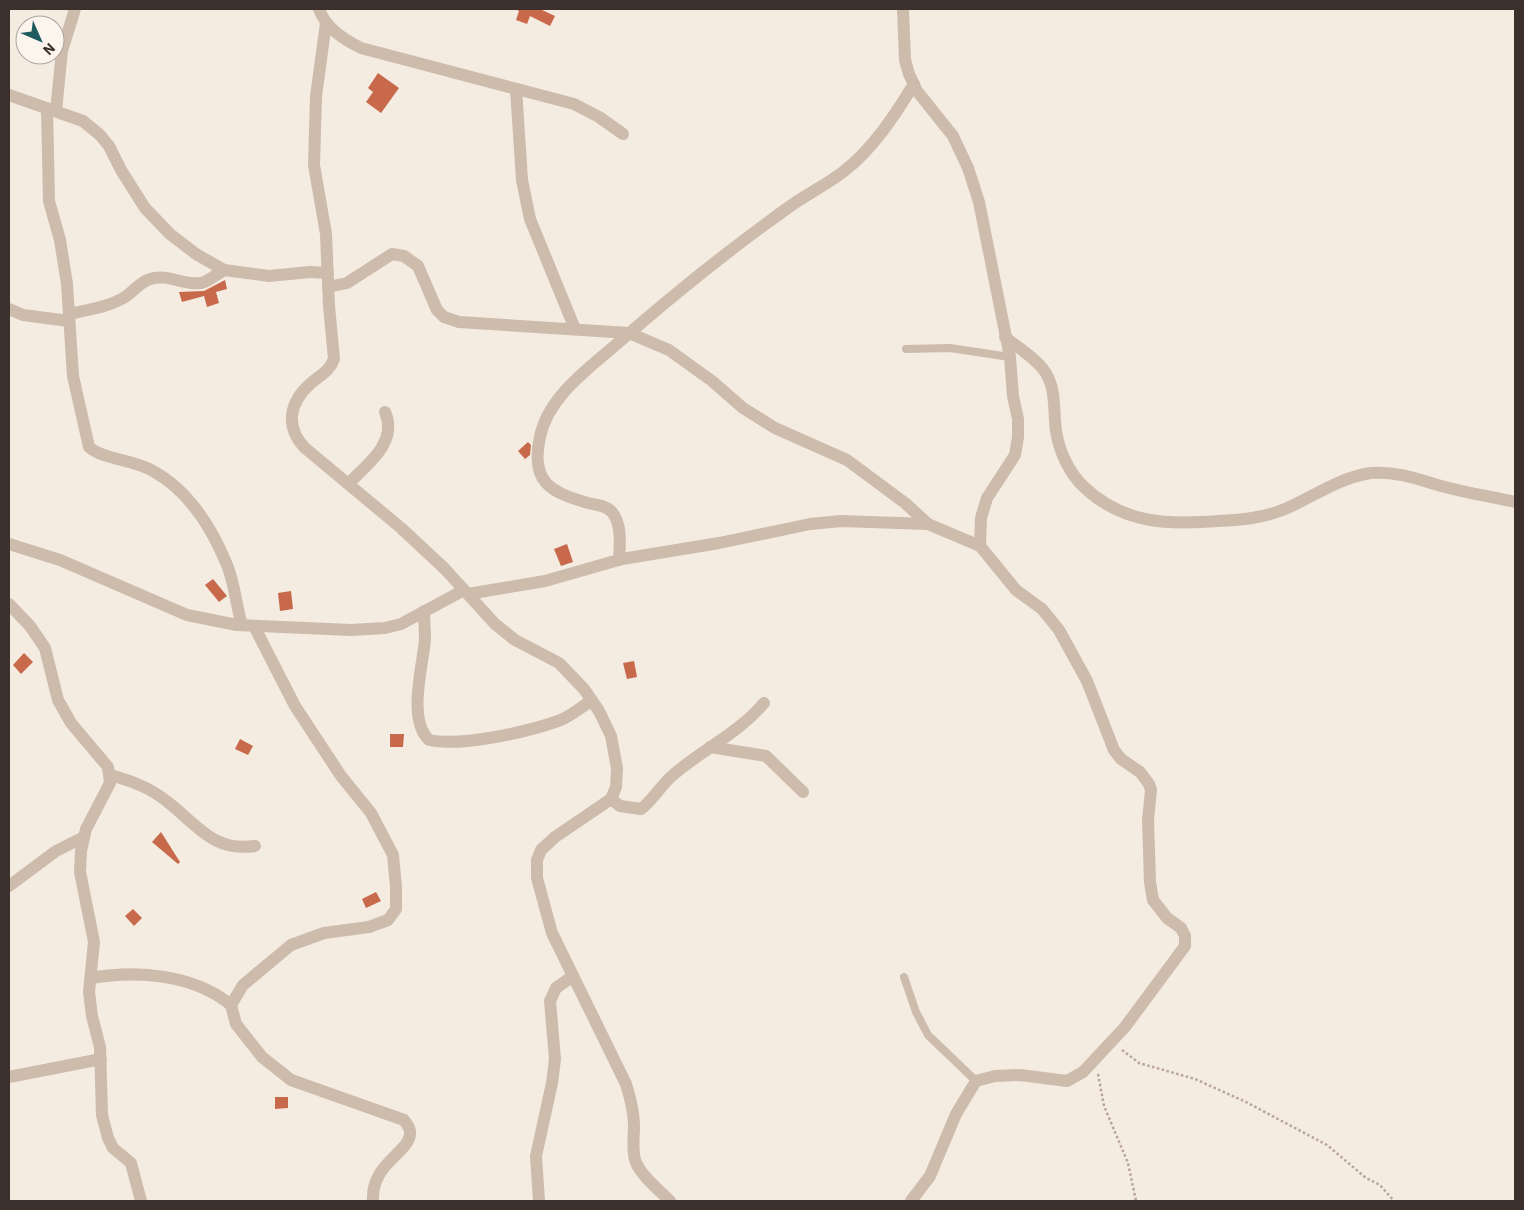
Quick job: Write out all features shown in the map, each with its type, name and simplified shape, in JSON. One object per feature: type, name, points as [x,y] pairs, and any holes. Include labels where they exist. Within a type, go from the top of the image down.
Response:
[{"type":"street","points":[[75,9],[62,52],[52,110],[47,158],[49,201],[60,240],[68,284],[74,376],[89,447],[96,452],[136,463],[154,471],[185,494],[198,512],[228,566],[248,625],[295,706],[341,776],[371,813],[393,855],[396,909],[388,920],[369,927],[324,933],[291,945],[243,985],[231,1005]]},
{"type":"street","points":[[319,9],[326,23],[346,41],[361,48],[574,104],[599,117],[623,134]]},
{"type":"street","points":[[903,9],[905,60],[914,84],[952,136],[968,168],[979,202],[1010,357],[1013,396],[1018,419],[1018,437],[1015,455],[987,498],[981,518],[980,546]]},
{"type":"street","points":[[326,23],[316,96],[314,165],[326,234],[334,359],[330,367],[302,392],[293,412],[291,426],[296,438],[305,448],[349,482],[401,528],[466,592],[495,624],[515,640],[559,663],[584,689],[611,736],[617,768],[616,787],[611,799],[555,837],[541,850],[536,860],[537,878],[552,933],[626,1084],[632,1106],[634,1126],[632,1142],[636,1162],[651,1182],[670,1201]]},
{"type":"street","points":[[619,560],[618,522],[612,512],[605,507],[560,494],[548,487],[542,477],[538,460],[540,438],[546,418],[560,398],[584,373],[669,298],[731,250],[844,171],[895,115],[914,84]]},
{"type":"street","points":[[516,89],[522,180],[530,219],[575,329]]},
{"type":"street","points":[[9,95],[83,122],[100,135],[109,146],[120,170],[145,208],[170,234],[196,254],[224,270],[269,276],[310,272],[328,273]]},
{"type":"street","points":[[328,287],[347,283],[392,254],[404,256],[418,266],[437,310],[444,317],[459,322],[629,333],[668,350],[712,382],[743,408],[775,428],[847,460],[928,524],[980,546],[1016,590],[1051,618],[1087,681],[1114,750],[1121,759],[1146,777],[1151,790],[1148,820],[1150,882],[1153,900],[1167,918],[1182,928],[1185,936],[1185,946],[1126,1027],[1083,1072],[1067,1081],[1020,1075],[995,1076],[976,1081],[956,1114],[930,1176],[911,1201]]},
{"type":"street","points":[[12,314],[69,317],[125,297],[137,286],[151,279],[161,278],[201,283],[224,270]]},
{"type":"street","points":[[1005,337],[1042,368],[1051,384],[1056,407],[1056,431],[1070,472],[1093,493],[1118,510],[1142,520],[1186,524],[1255,519],[1284,509],[1351,477],[1372,473],[1396,473],[1446,487],[1515,502]]},
{"type":"street","points":[[349,482],[372,459],[387,440],[390,422],[385,412]]},
{"type":"street","points":[[9,544],[60,560],[187,615],[248,625],[351,630],[385,628],[401,624],[424,611],[466,592],[545,582],[619,560],[810,524],[867,520],[928,524]]},
{"type":"street","points":[[9,604],[30,626],[45,648],[58,700],[71,723],[104,760],[110,775],[110,784],[86,829],[81,851],[80,872],[94,942],[91,978],[92,1016],[101,1059],[102,1115],[108,1138],[113,1148],[130,1163],[142,1201]]},
{"type":"street","points":[[424,611],[425,637],[418,704],[420,726],[429,740],[444,743],[503,735],[560,721],[591,701]]},
{"type":"street","points":[[611,799],[620,806],[641,809],[660,786],[710,747],[734,733],[764,703]]},
{"type":"street","points":[[710,747],[766,756],[803,792]]},
{"type":"street","points":[[110,775],[149,789],[170,803],[206,836],[223,844],[240,848],[255,846]]},
{"type":"street","points":[[9,886],[56,851],[84,837]]},
{"type":"street","points":[[91,978],[118,973],[185,980],[208,989],[231,1005],[236,1024],[257,1051],[291,1080],[404,1120],[410,1133],[409,1140],[388,1162],[375,1180],[373,1201]]},
{"type":"street","points":[[539,1201],[536,1156],[555,1059],[550,1001],[556,988],[573,976]]},
{"type":"street","points":[[9,1077],[101,1059]]},
{"type":"lane","points":[[906,349],[950,348],[1010,357]]},
{"type":"lane","points":[[904,977],[916,1012],[928,1036],[976,1081]]},
{"type":"path","points":[[1111,1043],[1139,1063],[1195,1078],[1246,1102],[1327,1145],[1366,1178],[1380,1185],[1394,1201]]},
{"type":"path","points":[[1098,1057],[1098,1082],[1102,1098],[1128,1163],[1136,1201]]},
{"type":"building","points":[[515,9],[540,9],[555,16],[550,26],[530,16],[527,24],[516,20],[519,11]]},
{"type":"building","points":[[378,73],[399,88],[381,113],[366,102],[373,92],[368,88]]},
{"type":"building","points":[[225,280],[227,289],[216,292],[219,303],[207,307],[204,296],[182,302],[179,292],[204,291]]},
{"type":"building","points":[[528,442],[531,445],[530,455],[525,459],[518,451]]},
{"type":"building","points":[[567,544],[573,562],[561,566],[554,549]]},
{"type":"building","points":[[213,579],[227,596],[219,602],[205,585]]},
{"type":"building","points":[[291,591],[293,609],[280,611],[278,593]]},
{"type":"building","points":[[24,653],[33,662],[21,674],[13,665]]},
{"type":"building","points":[[634,661],[637,677],[627,679],[623,663]]},
{"type":"building","points":[[390,734],[404,734],[403,747],[390,747]]},
{"type":"building","points":[[240,739],[253,746],[248,755],[235,749]]},
{"type":"building","points":[[161,832],[180,862],[178,864],[152,842]]},
{"type":"building","points":[[376,892],[381,901],[366,908],[362,899]]},
{"type":"building","points":[[133,909],[142,918],[134,926],[125,916]]},
{"type":"building","points":[[275,1097],[288,1097],[288,1108],[275,1109]]}]
